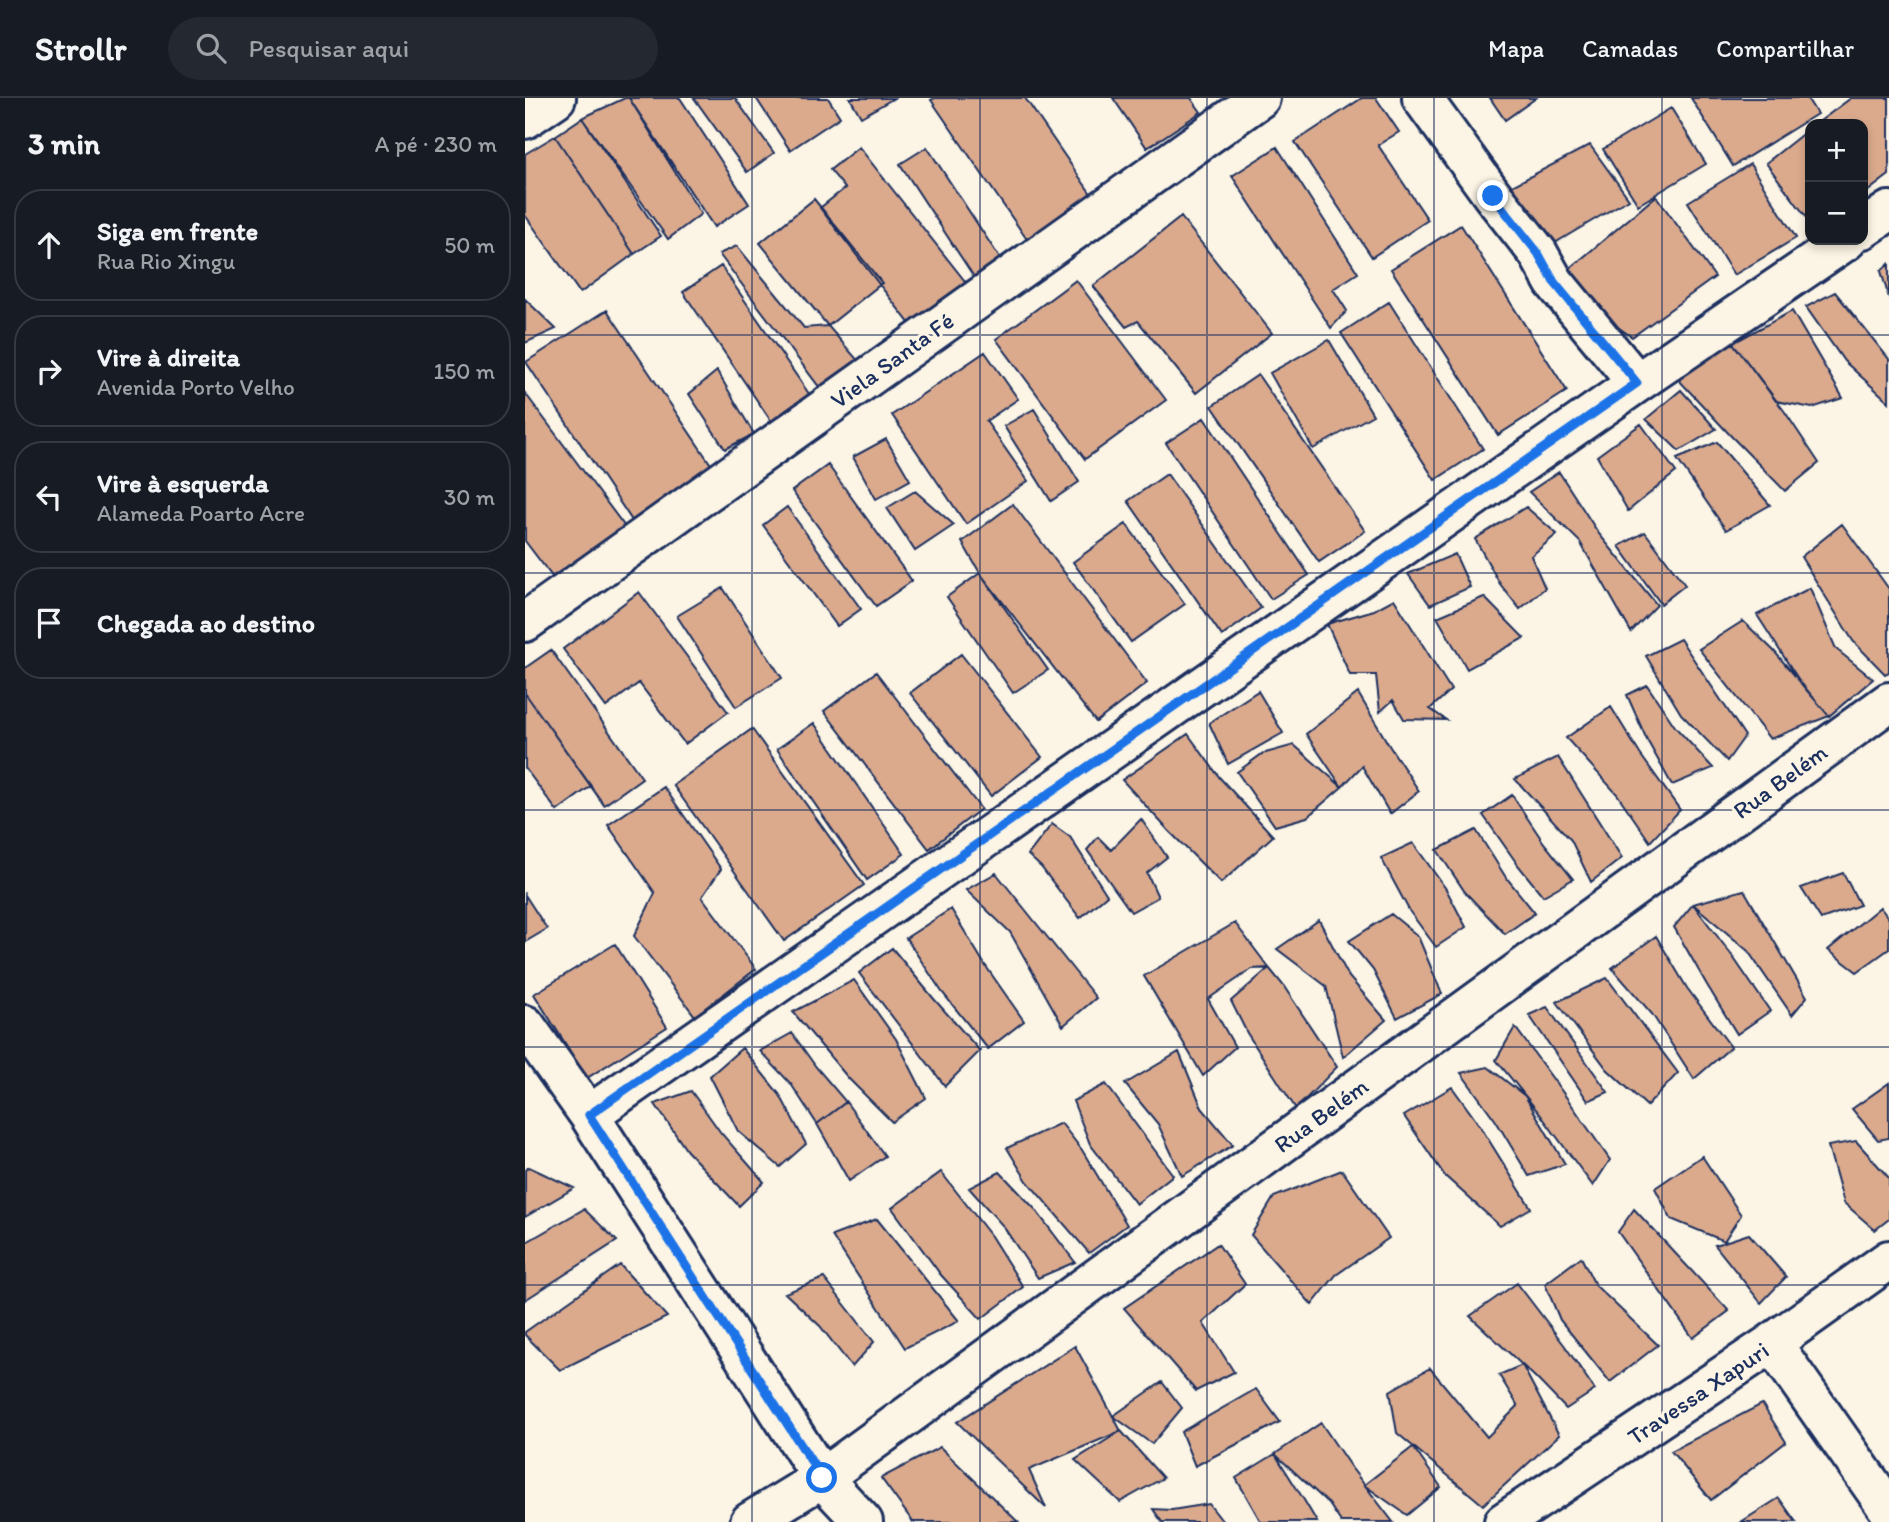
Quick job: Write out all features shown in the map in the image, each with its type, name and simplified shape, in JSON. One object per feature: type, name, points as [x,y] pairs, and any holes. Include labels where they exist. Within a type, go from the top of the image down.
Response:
[{"type":"street","points":[[525,119],[556,98]]},
{"type":"street","name":"Viela Santa Fé","points":[[525,622],[1259,98]]},
{"type":"street","points":[[1422,98],[1538,253],[1554,282],[1637,383]]},
{"type":"street","points":[[1868,226],[1889,211]]},
{"type":"street","points":[[589,1115],[1637,383],[1840,245]]},
{"type":"street","name":"Rua Belém","points":[[750,1522],[822,1478],[1889,702]]},
{"type":"street","points":[[525,1024],[589,1115],[822,1478],[863,1522]]},
{"type":"street","name":"Travessa Xapuri","points":[[1504,1522],[1772,1343],[1889,1260]]},
{"type":"street","points":[[1772,1343],[1889,1510]]},
{"type":"building","points":[[629,98],[701,214],[668,239],[582,118]]},
{"type":"building","points":[[629,98],[680,98],[749,204],[714,227]]},
{"type":"building","points":[[694,98],[735,98],[774,153],[747,172]]},
{"type":"building","points":[[756,98],[828,98],[840,117],[790,150]]},
{"type":"building","points":[[850,98],[894,98],[861,117]]},
{"type":"building","points":[[1025,98],[1100,207],[1035,251],[931,100]]},
{"type":"building","points":[[1113,98],[1191,98],[1201,112],[1147,148]]},
{"type":"building","points":[[1362,98],[1376,98],[1399,132],[1378,145],[1428,220],[1372,257],[1295,142]]},
{"type":"building","points":[[1490,98],[1536,98],[1505,120]]},
{"type":"building","points":[[1691,98],[1807,98],[1817,114],[1733,166]]},
{"type":"building","points":[[1851,98],[1889,98],[1889,175],[1868,191],[1868,119],[1823,119]]},
{"type":"building","points":[[1671,108],[1706,164],[1638,205],[1603,149]]},
{"type":"building","points":[[582,118],[661,236],[634,254],[555,136]]},
{"type":"building","points":[[1805,132],[1805,215],[1766,163]]},
{"type":"building","points":[[555,136],[634,254],[580,293],[525,215],[525,154]]},
{"type":"building","points":[[1590,145],[1629,199],[1538,253],[1493,196]]},
{"type":"building","points":[[859,147],[972,290],[917,333],[820,208],[845,188],[830,170]]},
{"type":"building","points":[[927,147],[1005,266],[978,283],[900,164]]},
{"type":"building","points":[[1277,147],[1358,273],[1333,289],[1347,311],[1331,328],[1232,176]]},
{"type":"building","points":[[1750,164],[1796,238],[1734,275],[1688,202]]},
{"type":"building","points":[[1656,196],[1715,277],[1632,337],[1554,282]]},
{"type":"building","points":[[814,199],[882,283],[828,326],[760,243]]},
{"type":"building","points":[[1181,217],[1272,333],[1196,393],[1138,321],[1126,327],[1093,286]]},
{"type":"building","points":[[1461,225],[1567,391],[1498,435],[1391,269]]},
{"type":"building","points":[[737,246],[804,328],[828,326],[867,371],[829,400],[719,254]]},
{"type":"building","points":[[1889,264],[1889,298],[1881,271]]},
{"type":"building","points":[[721,266],[816,404],[778,431],[683,292]]},
{"type":"building","points":[[1076,280],[1166,400],[1085,459],[996,339]]},
{"type":"building","points":[[1835,292],[1889,359],[1889,402],[1844,361],[1806,307]]},
{"type":"building","points":[[525,299],[556,329],[525,343]]},
{"type":"building","points":[[1389,302],[1483,449],[1435,480],[1341,333]]},
{"type":"building","points":[[607,310],[716,472],[635,525],[526,362]]},
{"type":"building","points":[[1792,311],[1843,398],[1812,408],[1776,401],[1733,343]]},
{"type":"building","points":[[1329,340],[1373,415],[1313,449],[1270,373]]},
{"type":"building","points":[[1733,343],[1819,463],[1785,491],[1676,377]]},
{"type":"building","points":[[985,352],[1018,399],[986,421],[1028,481],[966,524],[892,415]]},
{"type":"building","points":[[717,371],[754,434],[725,449],[689,394]]},
{"type":"building","points":[[1258,375],[1365,531],[1319,562],[1212,406]]},
{"type":"building","points":[[1681,390],[1716,429],[1679,451],[1646,419]]},
{"type":"building","points":[[525,393],[631,535],[560,587],[525,541]]},
{"type":"building","points":[[1034,409],[1079,482],[1051,501],[1004,426]]},
{"type":"building","points":[[1204,418],[1309,575],[1271,599],[1166,443]]},
{"type":"building","points":[[1641,424],[1676,472],[1628,511],[1597,456]]},
{"type":"building","points":[[886,439],[910,480],[876,499],[853,457]]},
{"type":"building","points":[[1717,442],[1770,505],[1726,530],[1677,459]]},
{"type":"building","points":[[828,465],[912,581],[876,606],[792,491]]},
{"type":"building","points":[[1559,472],[1599,534],[1657,605],[1631,632],[1580,542],[1529,492]]},
{"type":"building","points":[[1167,474],[1261,608],[1222,636],[1128,501]]},
{"type":"building","points":[[915,491],[954,525],[915,551],[887,508]]},
{"type":"building","points":[[1013,504],[1147,683],[1096,722],[980,573],[962,542]]},
{"type":"building","points":[[787,507],[861,609],[837,626],[763,525]]},
{"type":"building","points":[[1526,507],[1557,534],[1531,556],[1545,588],[1520,609],[1500,584],[1475,539]]},
{"type":"building","points":[[1126,524],[1185,604],[1131,642],[1073,562]]},
{"type":"building","points":[[1842,524],[1889,589],[1889,672],[1885,674],[1853,641],[1801,557]]},
{"type":"building","points":[[1645,532],[1685,585],[1661,604],[1619,546]]},
{"type":"building","points":[[1455,554],[1470,587],[1430,605],[1408,574]]},
{"type":"building","points":[[980,573],[1048,670],[1013,693],[947,597]]},
{"type":"building","points":[[723,588],[782,678],[736,707],[677,616]]},
{"type":"building","points":[[1810,588],[1836,649],[1873,679],[1829,716],[1802,685],[1757,615]]},
{"type":"building","points":[[639,592],[728,712],[685,744],[639,683],[606,707],[563,649]]},
{"type":"building","points":[[1484,597],[1524,638],[1467,669],[1437,617]]},
{"type":"building","points":[[1394,599],[1451,690],[1430,709],[1446,720],[1404,719],[1393,700],[1380,712],[1376,675],[1350,675],[1327,624],[1374,610]]},
{"type":"building","points":[[1743,621],[1774,651],[1829,716],[1770,739],[1699,649]]},
{"type":"building","points":[[1680,639],[1745,736],[1727,761],[1681,714],[1646,656]]},
{"type":"building","points":[[551,650],[642,778],[604,805],[525,693],[525,668]]},
{"type":"building","points":[[961,654],[1042,757],[991,796],[910,693]]},
{"type":"building","points":[[876,672],[981,809],[929,849],[824,711]]},
{"type":"building","points":[[1647,685],[1676,728],[1713,768],[1672,785],[1647,740],[1627,695]]},
{"type":"building","points":[[1258,691],[1283,733],[1228,764],[1209,723]]},
{"type":"building","points":[[525,693],[591,786],[557,811],[525,768]]},
{"type":"building","points":[[1358,693],[1419,791],[1390,814],[1362,766],[1342,787],[1306,734]]},
{"type":"building","points":[[1611,707],[1680,810],[1650,842],[1617,794],[1566,738]]},
{"type":"building","points":[[814,723],[904,854],[867,880],[777,749]]},
{"type":"building","points":[[752,729],[864,885],[784,941],[673,785]]},
{"type":"building","points":[[1188,734],[1220,778],[1273,836],[1221,883],[1122,780]]},
{"type":"building","points":[[1294,745],[1342,787],[1307,817],[1275,826],[1237,772],[1262,754]]},
{"type":"building","points":[[1558,757],[1622,858],[1591,882],[1571,840],[1515,779]]},
{"type":"building","points":[[664,787],[721,869],[702,897],[756,969],[695,1016],[634,936],[655,893],[608,825]]},
{"type":"building","points":[[1512,795],[1544,843],[1573,879],[1543,896],[1483,815]]},
{"type":"building","points":[[1141,819],[1167,857],[1147,873],[1158,897],[1131,912],[1087,850],[1098,837],[1111,850]]},
{"type":"building","points":[[1052,824],[1070,837],[1107,895],[1080,918],[1041,867],[1028,855]]},
{"type":"building","points":[[1476,830],[1505,876],[1535,913],[1505,934],[1465,892],[1437,850]]},
{"type":"building","points":[[1413,843],[1446,889],[1466,927],[1436,947],[1410,912],[1381,858]]},
{"type":"building","points":[[996,873],[1096,998],[1063,1026],[1010,932],[966,890]]},
{"type":"building","points":[[1843,873],[1860,905],[1821,919],[1801,888]]},
{"type":"building","points":[[1744,890],[1807,997],[1792,1015],[1748,951],[1693,904]]},
{"type":"building","points":[[525,895],[547,929],[525,942]]},
{"type":"building","points":[[1693,904],[1770,1011],[1737,1034],[1674,927]]},
{"type":"building","points":[[1880,907],[1889,919],[1889,949],[1857,972],[1828,950]]},
{"type":"building","points":[[951,909],[1024,1021],[988,1049],[942,992],[906,938]]},
{"type":"building","points":[[1391,914],[1418,936],[1442,994],[1397,1018],[1373,970],[1349,941]]},
{"type":"building","points":[[1319,920],[1349,977],[1386,1020],[1343,1057],[1326,986],[1277,949]]},
{"type":"building","points":[[1235,923],[1269,968],[1252,969],[1208,999],[1235,1047],[1203,1076],[1144,976]]},
{"type":"building","points":[[1656,936],[1687,988],[1731,1047],[1694,1079],[1652,1014],[1612,968]]},
{"type":"building","points":[[615,944],[667,1027],[587,1078],[534,994]]},
{"type":"building","points":[[892,948],[980,1051],[945,1086],[859,973]]},
{"type":"building","points":[[1269,968],[1337,1067],[1296,1109],[1247,1033],[1231,1001]]},
{"type":"building","points":[[1607,978],[1678,1073],[1647,1106],[1607,1069],[1557,1002]]},
{"type":"building","points":[[854,980],[896,1039],[926,1098],[892,1122],[849,1079],[793,1012]]},
{"type":"building","points":[[1547,1007],[1608,1092],[1588,1101],[1529,1015]]},
{"type":"building","points":[[1515,1027],[1610,1160],[1593,1186],[1496,1060]]},
{"type":"building","points":[[792,1033],[846,1102],[817,1124],[791,1084],[760,1051]]},
{"type":"building","points":[[742,1048],[780,1095],[806,1144],[780,1167],[738,1131],[710,1076]]},
{"type":"building","points":[[1179,1052],[1202,1108],[1233,1145],[1182,1176],[1158,1124],[1125,1084]]},
{"type":"building","points":[[1488,1067],[1525,1096],[1565,1164],[1529,1176],[1496,1121],[1461,1073]]},
{"type":"building","points":[[1889,1083],[1889,1138],[1878,1140],[1852,1109]]},
{"type":"building","points":[[1106,1084],[1173,1175],[1136,1204],[1090,1144],[1073,1101]]},
{"type":"building","points":[[1452,1087],[1480,1126],[1531,1208],[1500,1226],[1445,1176],[1404,1116]]},
{"type":"building","points":[[691,1091],[721,1133],[764,1182],[739,1206],[687,1151],[655,1104]]},
{"type":"building","points":[[846,1102],[885,1156],[849,1181],[817,1124]]},
{"type":"building","points":[[1061,1123],[1082,1150],[1127,1225],[1089,1253],[1027,1181],[1007,1148]]},
{"type":"building","points":[[1856,1141],[1889,1178],[1889,1219],[1875,1230],[1844,1203],[1828,1146]]},
{"type":"building","points":[[1702,1156],[1741,1215],[1724,1241],[1671,1219],[1655,1188]]},
{"type":"building","points":[[529,1167],[574,1188],[525,1217],[525,1170]]},
{"type":"building","points":[[1342,1170],[1389,1238],[1336,1275],[1312,1305],[1251,1235],[1274,1197]]},
{"type":"building","points":[[941,1172],[991,1236],[1023,1287],[981,1319],[941,1275],[892,1208]]},
{"type":"building","points":[[1000,1172],[1034,1208],[1075,1262],[1038,1278],[1003,1226],[969,1188]]},
{"type":"building","points":[[584,1209],[617,1241],[525,1300],[525,1243]]},
{"type":"building","points":[[1634,1209],[1729,1311],[1693,1338],[1618,1232]]},
{"type":"building","points":[[877,1219],[959,1321],[905,1348],[832,1236]]},
{"type":"building","points":[[1749,1234],[1786,1277],[1761,1303],[1715,1245]]},
{"type":"building","points":[[1218,1244],[1245,1284],[1203,1323],[1234,1372],[1196,1391],[1124,1308]]},
{"type":"building","points":[[1581,1257],[1595,1285],[1658,1345],[1610,1382],[1560,1320],[1545,1284]]},
{"type":"building","points":[[620,1265],[667,1317],[560,1370],[525,1332]]},
{"type":"building","points":[[824,1278],[874,1342],[852,1367],[820,1326],[785,1293]]},
{"type":"building","points":[[1517,1283],[1595,1390],[1566,1409],[1470,1316]]},
{"type":"building","points":[[1075,1346],[1121,1431],[1029,1470],[1046,1508],[957,1422]]},
{"type":"building","points":[[1522,1365],[1559,1435],[1483,1505],[1397,1433],[1390,1391],[1430,1368],[1487,1437],[1518,1406],[1499,1375]]},
{"type":"building","points":[[1162,1382],[1182,1408],[1152,1444],[1113,1416]]},
{"type":"building","points":[[1256,1389],[1280,1422],[1195,1466],[1181,1432]]},
{"type":"building","points":[[1762,1404],[1786,1442],[1711,1500],[1671,1451]]},
{"type":"building","points":[[1321,1423],[1393,1522],[1341,1522],[1329,1504],[1275,1454]]},
{"type":"building","points":[[1121,1431],[1163,1478],[1120,1502],[1075,1460]]},
{"type":"building","points":[[940,1447],[1018,1522],[913,1522],[881,1478]]},
{"type":"building","points":[[1413,1447],[1441,1487],[1407,1515],[1364,1485]]},
{"type":"building","points":[[1275,1454],[1317,1522],[1261,1522],[1236,1478]]},
{"type":"building","points":[[1779,1498],[1796,1522],[1741,1522]]},
{"type":"building","points":[[1209,1504],[1223,1522],[1162,1522],[1153,1509],[1172,1510]]},
{"type":"route","points":[[822,1478],[589,1115],[1637,383],[1554,282],[1538,253],[1493,196]]}]
